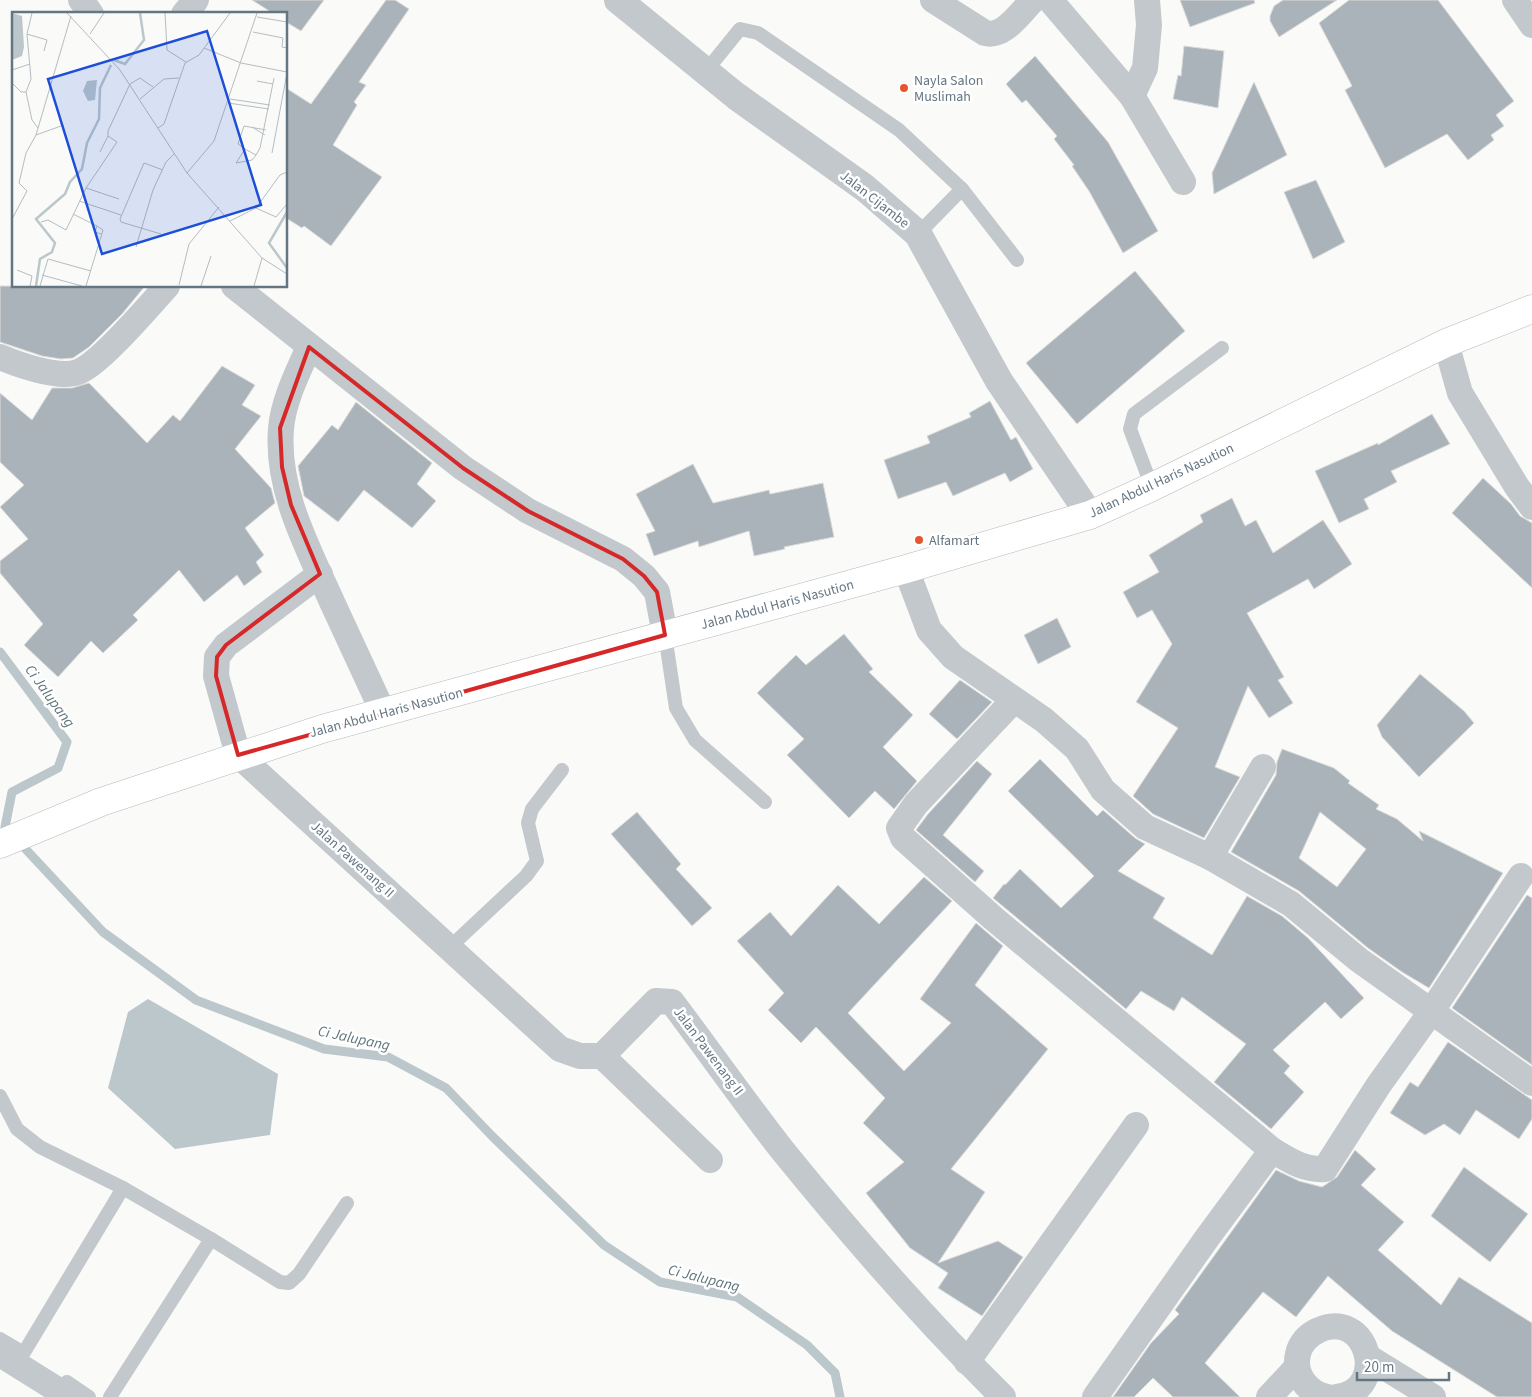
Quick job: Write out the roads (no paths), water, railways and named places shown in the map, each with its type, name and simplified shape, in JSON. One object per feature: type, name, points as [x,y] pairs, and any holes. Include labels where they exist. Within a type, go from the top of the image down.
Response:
[{"type":"highway","name":"Jalan Abdul Haris Nasution","points":[[0,844],[100,802],[238,755],[384,712],[906,569],[1090,515],[1152,487],[1446,343],[1532,309]]},
{"type":"street","points":[[81,0],[90,12]]},
{"type":"street","points":[[186,12],[196,0]]},
{"type":"street","points":[[933,0],[985,33],[993,35],[1001,32],[1033,0]]},
{"type":"street","points":[[1050,0],[1132,96],[1183,182]]},
{"type":"street","points":[[1132,96],[1145,68],[1149,25],[1147,0]]},
{"type":"street","points":[[1515,0],[1532,25]]},
{"type":"street","name":"Jalan Cijambe","points":[[630,4],[736,96],[865,188],[902,218],[918,234],[999,381],[1090,515]]},
{"type":"street","points":[[0,357],[15,363],[60,374],[79,372],[95,360],[165,288]]},
{"type":"street","points":[[236,288],[463,468],[528,511],[623,559],[644,576],[657,592],[665,635]]},
{"type":"street","points":[[1446,343],[1460,393],[1517,487],[1532,507]]},
{"type":"street","points":[[309,347],[287,401],[280,428],[282,467],[291,505],[320,574],[384,712]]},
{"type":"street","points":[[906,569],[929,630],[953,657],[1044,720],[1077,749],[1103,790],[1145,827],[1210,857],[1291,904],[1359,960],[1532,1083]]},
{"type":"street","points":[[238,755],[216,676],[217,657],[226,645],[320,574]]},
{"type":"street","points":[[1014,700],[916,804],[899,828],[903,838],[993,918],[1272,1150],[1296,1164],[1315,1170],[1325,1168],[1378,1086],[1431,1012],[1521,876]]},
{"type":"street","name":"Jalan Pawenang II","points":[[238,755],[560,1049],[580,1056],[602,1056],[656,1001],[672,1002],[783,1150],[859,1241],[967,1362],[1002,1397]]},
{"type":"street","points":[[1210,857],[1263,767]]},
{"type":"street","points":[[602,1056],[710,1160]]},
{"type":"street","points":[[967,1362],[1136,1125]]},
{"type":"street","points":[[1095,1397],[1207,1238],[1272,1150]]},
{"type":"street","points":[[1327,1397],[1319,1395],[1309,1388],[1301,1378],[1297,1367],[1298,1354],[1303,1343],[1311,1334],[1322,1328],[1335,1326],[1347,1329],[1357,1336],[1364,1345],[1368,1357],[1368,1369],[1363,1381],[1354,1390],[1337,1397]]},
{"type":"street","points":[[12,1354],[69,1397]]},
{"type":"street","points":[[1368,1357],[1433,1397]]},
{"type":"street","points":[[1269,1397],[1297,1367]]},
{"type":"lane","points":[[706,71],[740,28],[758,33],[898,130],[962,189],[1017,260]]},
{"type":"lane","points":[[918,234],[962,189]]},
{"type":"lane","points":[[1152,487],[1130,429],[1134,414],[1222,348]]},
{"type":"lane","points":[[665,635],[676,708],[695,740],[765,802]]},
{"type":"lane","points":[[450,947],[526,876],[537,861],[528,824],[532,809],[562,770]]},
{"type":"lane","points":[[0,1096],[17,1128],[28,1139],[122,1188],[211,1239],[280,1282],[290,1283],[299,1274],[347,1203]]},
{"type":"lane","points":[[12,1354],[122,1188]]},
{"type":"lane","points":[[110,1397],[211,1239]]},
{"type":"lane","points":[[0,1339],[12,1354],[89,1397]]},
{"type":"waterway","name":"Ci Jalupang","points":[[0,652],[67,742],[58,768],[12,792],[5,827],[103,932],[196,1000],[324,1049],[388,1057],[446,1088],[492,1136],[604,1245],[660,1282],[737,1297],[807,1345],[835,1373],[840,1397]]},
{"type":"place","name":"Nayla Salon Muslimah","points":[[904,88]]},
{"type":"place","name":"Alfamart","points":[[919,540]]}]
